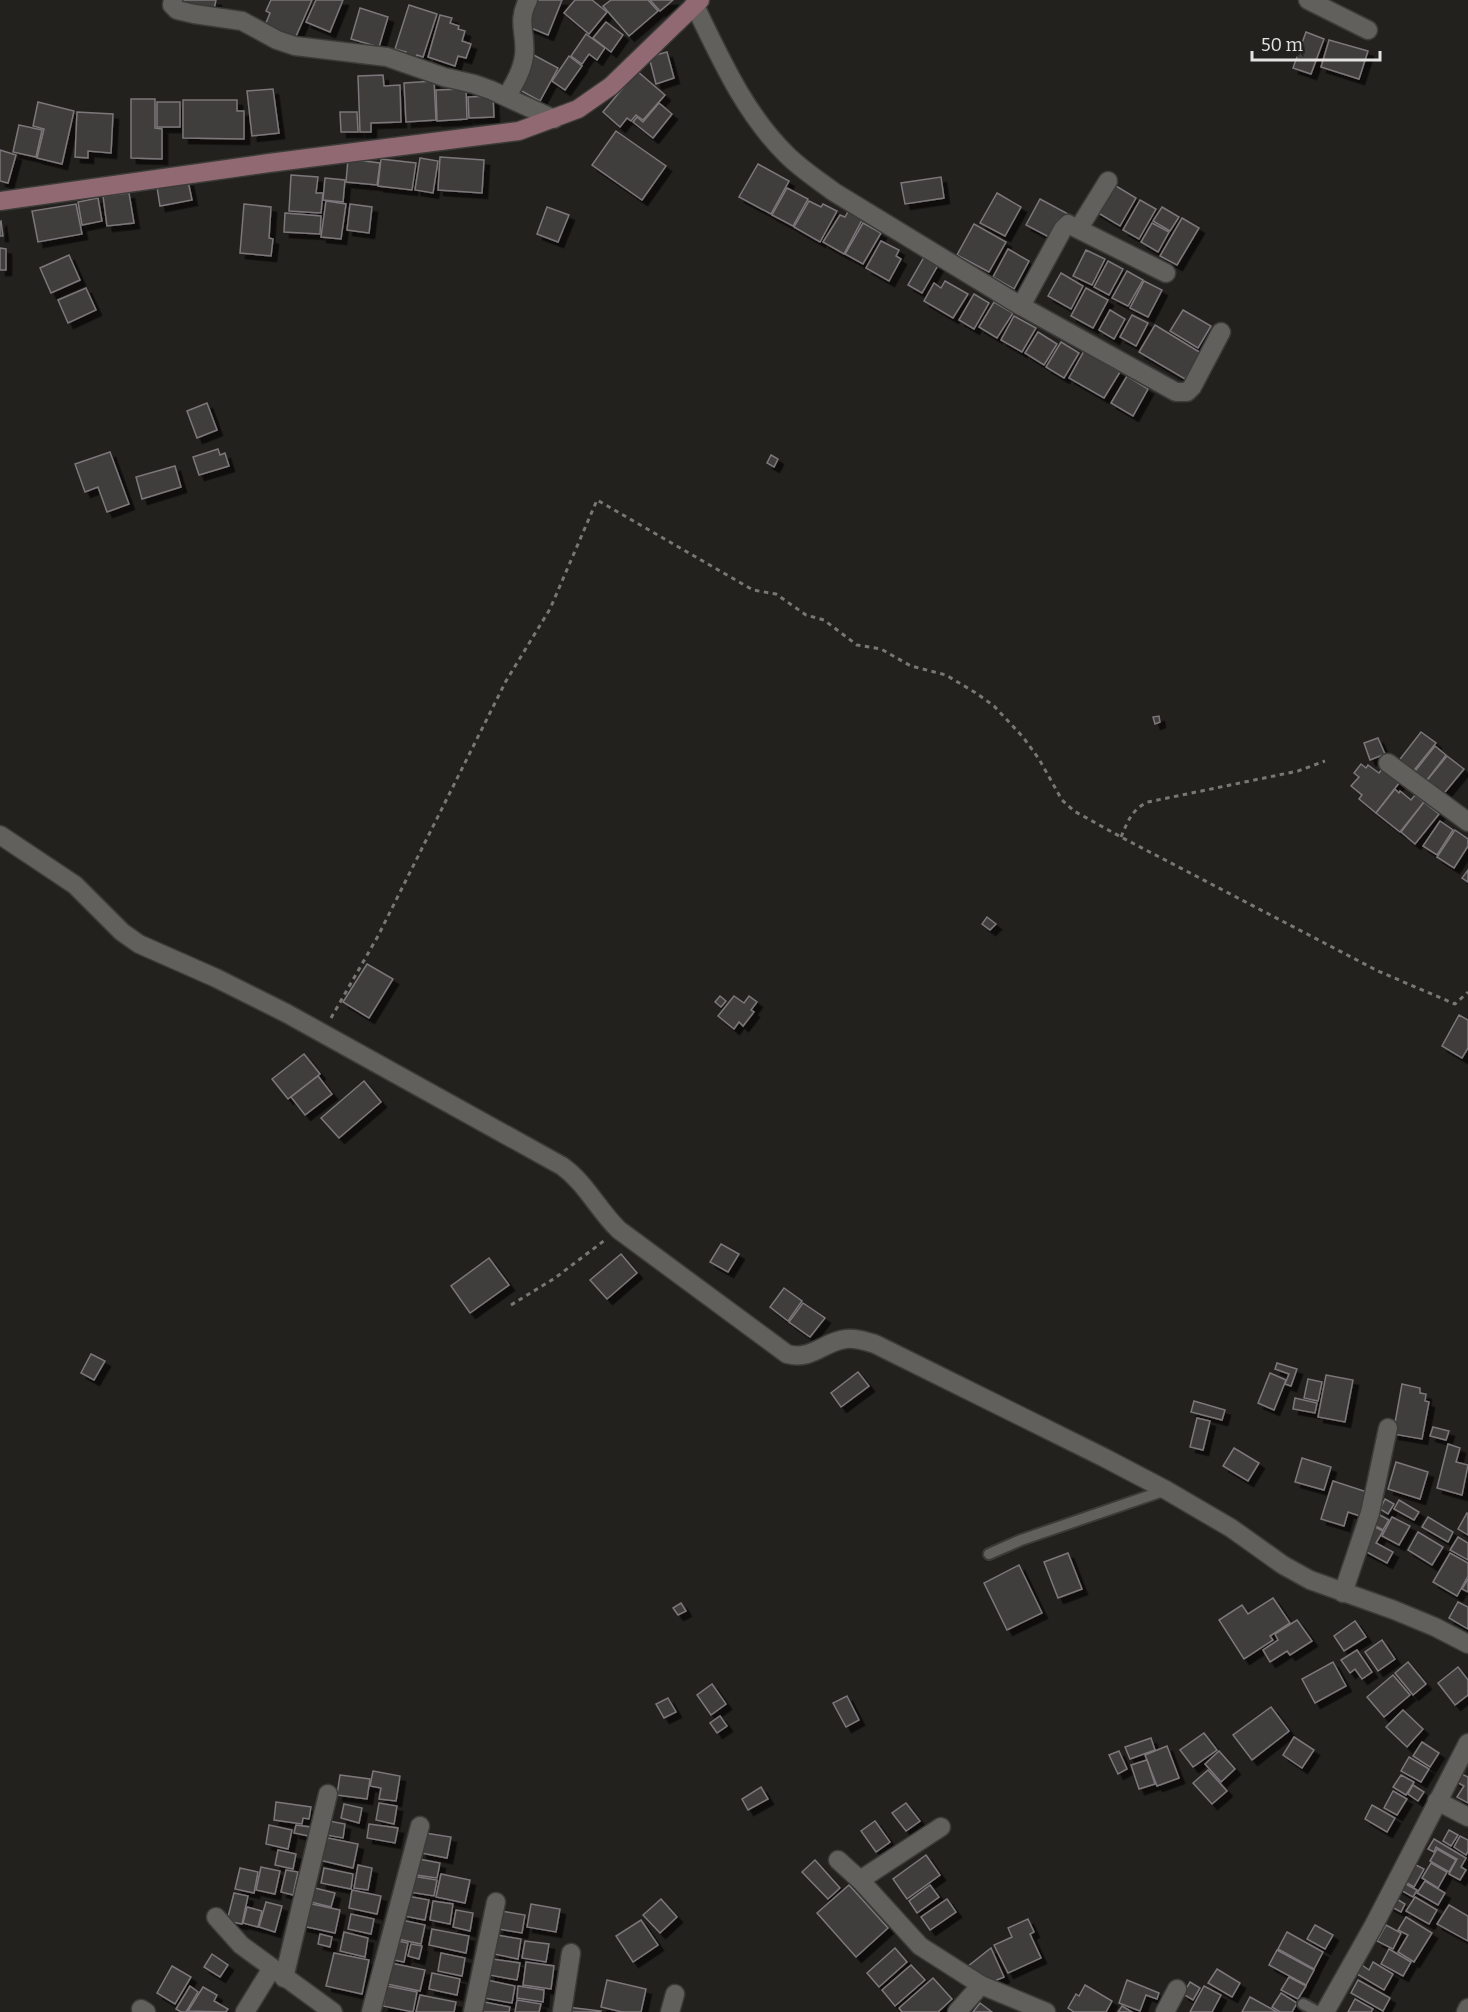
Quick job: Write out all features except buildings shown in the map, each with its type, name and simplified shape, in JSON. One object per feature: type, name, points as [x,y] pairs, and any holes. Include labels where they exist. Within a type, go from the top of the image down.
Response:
[{"type":"street","points":[[173,0],[172,5],[177,10],[212,18],[242,21],[286,43],[312,49],[387,57],[444,77],[474,84],[507,96],[554,119]]},
{"type":"street","points":[[507,96],[524,60],[525,44],[521,18],[528,0]]},
{"type":"street","points":[[1308,0],[1368,30]]},
{"type":"street","points":[[0,201],[519,131],[578,109],[611,86],[697,2],[744,100],[785,153],[834,192],[1021,306],[1180,393],[1187,392],[1192,387],[1221,332]]},
{"type":"street","points":[[1079,228],[1108,181]]},
{"type":"street","points":[[1021,306],[1066,225],[1070,223],[1166,273]]},
{"type":"street","points":[[1388,763],[1468,822]]},
{"type":"street","points":[[0,835],[75,885],[122,932],[139,944],[216,978],[322,1033],[562,1166],[582,1183],[604,1215],[619,1230],[787,1354],[798,1357],[844,1339],[858,1339],[875,1344],[1166,1490],[1231,1528],[1310,1580],[1425,1622],[1468,1644]]},
{"type":"street","points":[[1343,1593],[1370,1513],[1388,1428]]},
{"type":"street","points":[[1325,2012],[1374,1925],[1468,1743]]},
{"type":"street","points":[[245,2012],[278,1973],[328,1794]]},
{"type":"street","points":[[1437,1801],[1468,1817]]},
{"type":"street","points":[[371,2012],[420,1826]]},
{"type":"street","points":[[860,1880],[941,1827]]},
{"type":"street","points":[[838,1860],[860,1880],[920,1946],[981,1985],[1046,2012]]},
{"type":"street","points":[[473,2012],[496,1902]]},
{"type":"street","points":[[216,1917],[241,1945],[333,2012]]},
{"type":"street","points":[[562,2012],[571,1953]]},
{"type":"street","points":[[957,2012],[981,1985]]},
{"type":"street","points":[[1165,2012],[1177,1989]]},
{"type":"street","points":[[670,2012],[675,1994]]},
{"type":"street","points":[[1466,2012],[1468,2008]]},
{"type":"lane","points":[[989,1554],[1021,1540],[1166,1490]]},
{"type":"lane","points":[[1304,2004],[1318,2012]]},
{"type":"path","points":[[322,1033],[378,936],[506,681],[550,609],[597,500],[753,590],[776,594],[806,615],[824,620],[857,645],[881,649],[903,663],[946,675],[962,684],[994,706],[1023,737],[1068,806],[1120,837],[1378,971],[1455,1004],[1468,992]]},
{"type":"path","points":[[1120,837],[1132,812],[1148,802],[1299,771],[1325,761]]},
{"type":"path","points":[[511,1305],[555,1278],[619,1230]]}]
